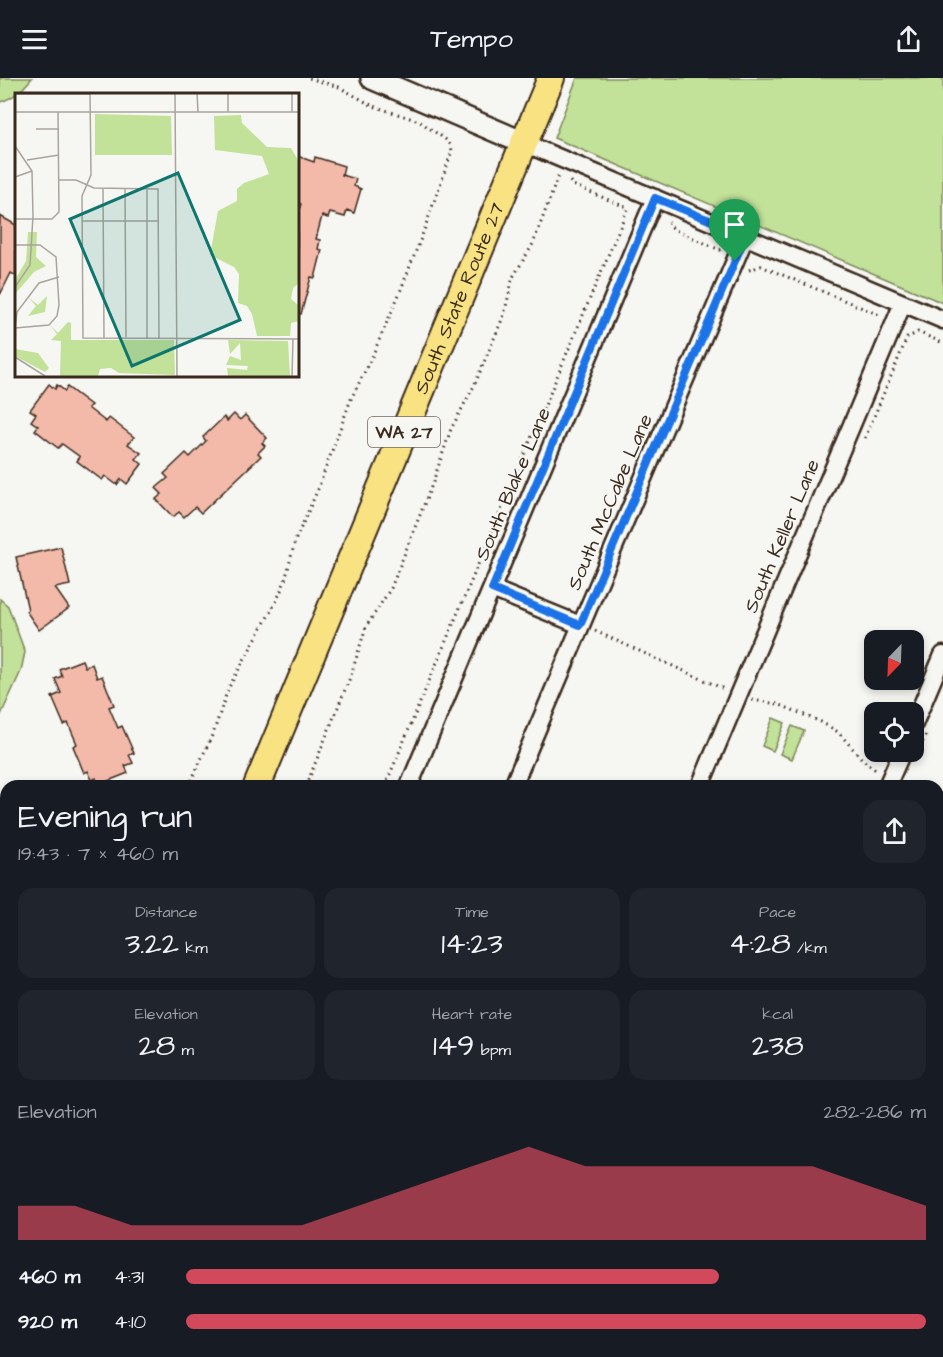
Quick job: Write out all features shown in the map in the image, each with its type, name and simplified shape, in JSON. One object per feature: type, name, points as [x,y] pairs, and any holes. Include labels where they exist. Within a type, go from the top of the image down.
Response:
[{"type":"main road","name":"South State Route 27","points":[[259,780],[550,78]]},
{"type":"street","points":[[372,78],[943,320]]},
{"type":"street","name":"South Blake Lane","points":[[412,780],[655,198]]},
{"type":"street","name":"South McCabe Lane","points":[[515,780],[746,235]]},
{"type":"street","name":"South Keller Lane","points":[[703,780],[746,698],[903,303]]},
{"type":"street","points":[[492,589],[580,625]]},
{"type":"street","points":[[924,717],[943,655]]},
{"type":"street","points":[[891,780],[903,762]]},
{"type":"path","points":[[192,780],[214,731],[228,689],[285,581],[295,541],[318,489],[351,399],[402,286],[452,151],[451,145],[445,139],[419,121],[373,106],[339,87],[309,78]]},
{"type":"path","points":[[308,780],[351,675],[366,627],[391,588],[434,482],[451,429],[474,386],[504,315],[513,277],[533,244],[560,172],[573,185],[628,208],[388,780]]},
{"type":"path","points":[[668,222],[673,229],[720,250],[729,246]]},
{"type":"path","points":[[748,270],[761,266],[880,317],[886,315]]},
{"type":"path","points":[[861,448],[908,338],[918,332],[943,343]]},
{"type":"path","points":[[580,625],[746,698],[778,704],[821,722],[838,732],[863,760],[886,780]]},
{"type":"path","points":[[746,698],[758,690]]},
{"type":"green space","points":[[0,78],[32,78],[18,93],[0,102]]},
{"type":"green space","points":[[577,78],[943,78],[943,303],[554,138]]},
{"type":"green space","points":[[0,599],[8,606],[25,652],[21,671],[0,717]]},
{"type":"green space","points":[[773,718],[785,723],[773,751],[762,746]]},
{"type":"green space","points":[[792,726],[804,731],[792,759],[780,754]]},
{"type":"building","points":[[298,156],[314,162],[315,157],[344,166],[342,175],[356,179],[354,186],[361,189],[354,213],[347,210],[345,217],[330,213],[328,218],[322,216],[316,239],[320,240],[318,249],[322,250],[315,278],[311,277],[301,314],[298,313],[298,212],[301,204],[298,202]]},
{"type":"building","points":[[0,216],[15,224],[15,275],[11,273],[0,295]]},
{"type":"building","points":[[49,384],[55,389],[57,385],[65,391],[67,387],[91,405],[88,408],[106,422],[109,418],[134,437],[128,444],[141,453],[136,459],[142,464],[127,484],[121,479],[117,485],[105,476],[102,480],[77,461],[80,457],[62,444],[58,448],[35,430],[38,426],[31,421],[36,414],[30,410]]},
{"type":"building","points":[[234,414],[240,420],[245,415],[267,438],[262,443],[265,446],[258,453],[261,456],[201,513],[195,507],[184,517],[179,512],[173,517],[156,499],[162,494],[156,488],[168,478],[164,474],[186,453],[190,457],[206,441],[203,437],[224,417],[227,421]]},
{"type":"building","points":[[61,547],[70,585],[55,588],[69,608],[39,630],[26,611],[28,610],[16,557]]},
{"type":"building","points":[[82,660],[85,667],[92,664],[97,678],[102,676],[114,705],[109,707],[118,728],[122,726],[134,753],[129,755],[133,763],[125,766],[128,773],[110,780],[97,780],[96,778],[92,780],[88,771],[84,773],[73,746],[77,744],[68,723],[64,725],[52,697],[61,693],[55,679],[62,676],[59,669]]},
{"type":"route","points":[[655,198],[746,235],[735,261],[580,625],[492,589],[655,198]]}]
